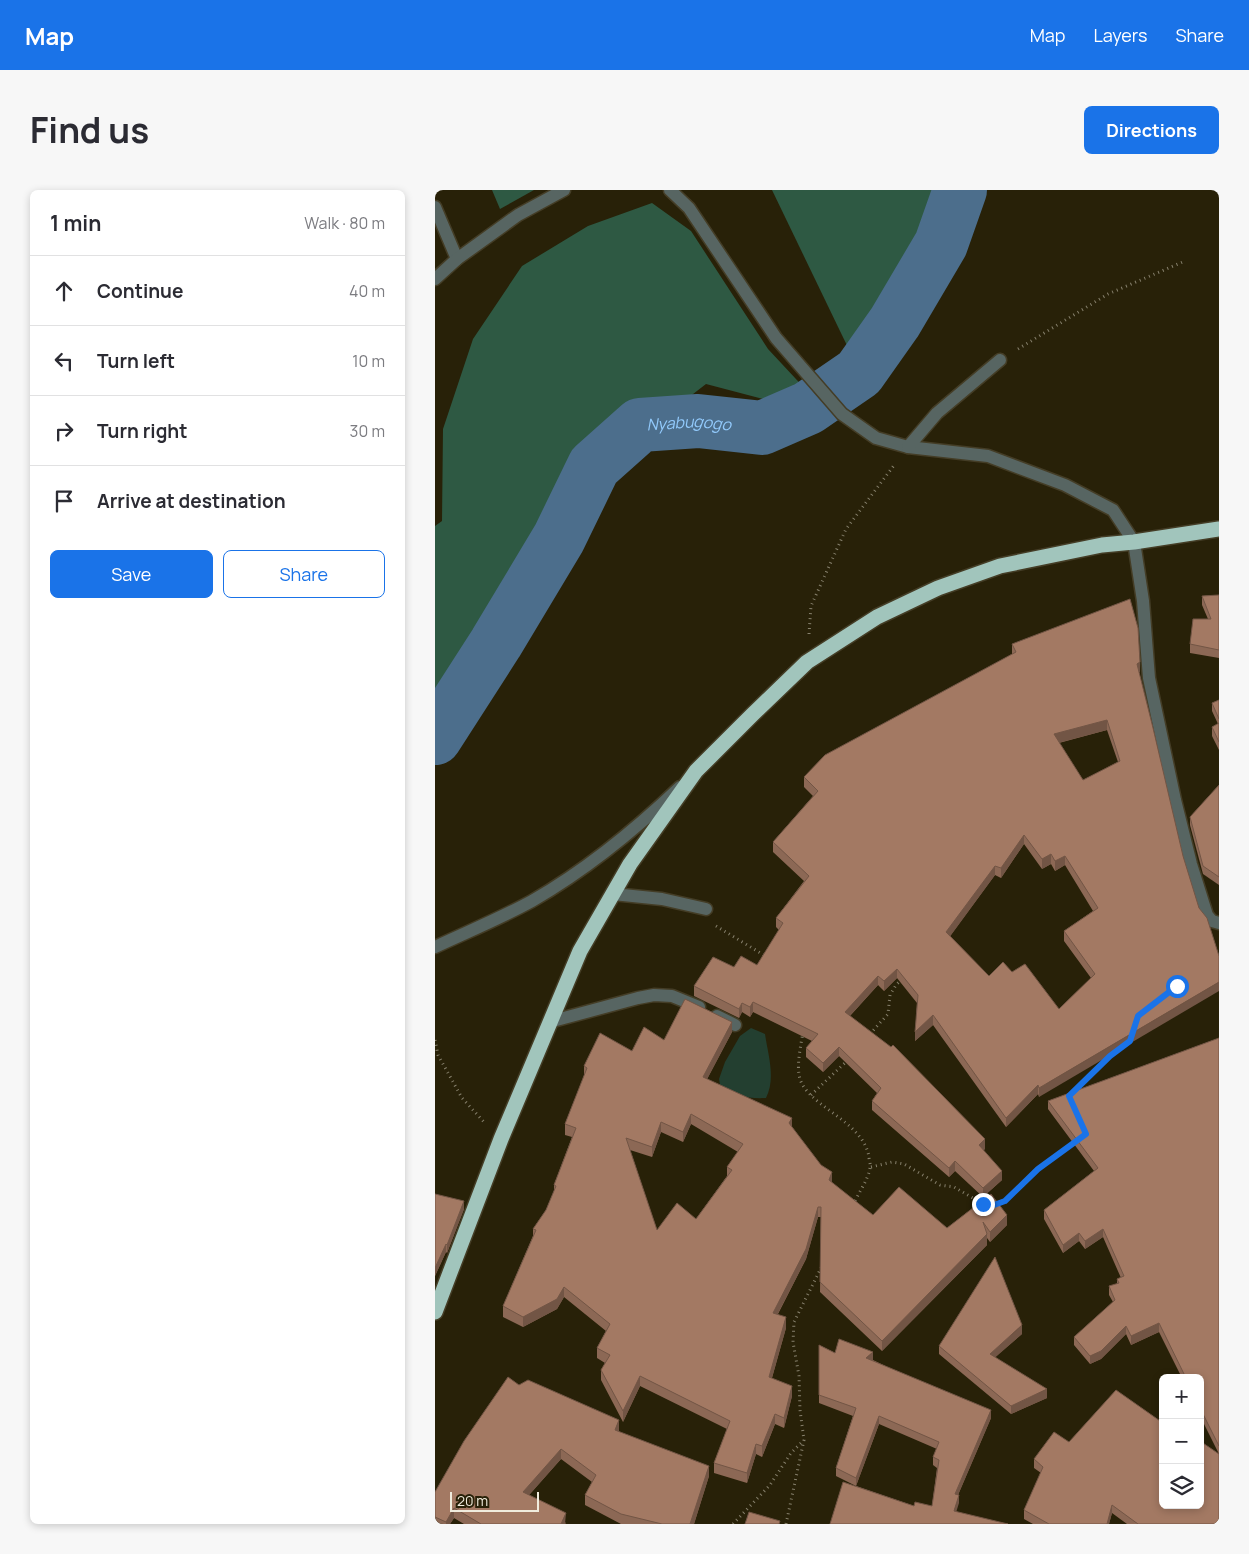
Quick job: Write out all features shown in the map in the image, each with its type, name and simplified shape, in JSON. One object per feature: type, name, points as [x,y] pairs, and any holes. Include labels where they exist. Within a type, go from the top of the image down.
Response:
[{"type":"highway","points":[[435,1312],[501,1139],[580,951],[630,864],[696,772],[807,662],[877,617],[938,588],[1000,566],[1102,545],[1219,529]]},
{"type":"street","points":[[435,279],[457,259],[518,214],[564,190]]},
{"type":"street","points":[[670,190],[689,208],[776,338],[842,414],[876,438],[908,446],[988,456],[1065,485],[1113,510],[1134,542],[1143,601],[1149,678],[1175,800],[1191,864],[1207,915],[1212,922],[1219,923]]},
{"type":"street","points":[[435,207],[457,259]]},
{"type":"street","points":[[908,446],[937,413],[1000,360]]},
{"type":"street","points":[[435,947],[531,901],[585,867],[649,816],[696,772]]},
{"type":"street","points":[[613,894],[663,899],[706,909]]},
{"type":"street","points":[[549,1022],[654,995],[672,996],[686,1001],[735,1025]]},
{"type":"path","points":[[1000,360],[1108,294],[1185,261]]},
{"type":"path","points":[[807,662],[811,606],[846,529],[908,446]]},
{"type":"path","points":[[706,909],[717,927],[773,961]]},
{"type":"path","points":[[864,1041],[888,1014],[890,996],[896,985],[909,973]]},
{"type":"path","points":[[805,1023],[798,1076],[816,1101],[837,1114],[864,1141],[868,1153],[871,1167],[851,1207]]},
{"type":"path","points":[[435,1040],[438,1055],[462,1098],[501,1139]]},
{"type":"path","points":[[1069,1096],[1117,1051]]},
{"type":"path","points":[[811,1095],[852,1054]]},
{"type":"path","points":[[871,1167],[892,1162],[904,1164],[940,1185],[954,1187],[983,1204],[994,1205],[1005,1201],[1038,1169],[1079,1138]]},
{"type":"path","points":[[786,1524],[804,1440],[800,1410],[799,1376],[793,1342],[794,1322],[824,1262]]},
{"type":"path","points":[[733,1524],[769,1485],[791,1453],[804,1440]]},
{"type":"green space","points":[[492,190],[534,190],[500,209]]},
{"type":"green space","points":[[772,190],[945,190],[930,247],[854,360]]},
{"type":"green space","points":[[652,203],[691,231],[768,349],[809,393],[774,402],[706,384],[675,408],[639,412],[584,466],[555,531],[435,718],[435,526],[442,521],[443,429],[473,339],[522,266],[588,226]]},
{"type":"green space","points":[[751,1028],[765,1034],[771,1074],[766,1098],[742,1096],[720,1085],[719,1079],[725,1062],[740,1036]]},
{"type":"building","points":[[1219,595],[1219,650],[1190,644],[1193,619],[1211,619],[1202,596]]},
{"type":"building","points":[[1130,599],[1138,628],[1140,662],[1137,664],[1183,856],[1199,908],[1207,918],[1219,956],[1219,982],[1039,1088],[1038,1085],[1006,1118],[933,1015],[915,1032],[918,995],[897,969],[884,981],[878,976],[845,1012],[891,1047],[893,1045],[985,1139],[979,1145],[1002,1171],[983,1188],[955,1161],[949,1168],[872,1101],[881,1088],[839,1047],[823,1063],[806,1048],[818,1034],[753,1002],[750,1007],[742,1003],[739,1009],[694,986],[713,957],[734,967],[741,956],[757,965],[783,923],[776,918],[809,876],[773,842],[818,791],[804,777],[825,755],[1016,652],[1012,644]],"holes":[[[1107,720],[1120,761],[1083,780],[1054,734]],[[1024,835],[1042,859],[1051,854],[1055,861],[1065,856],[1098,908],[1064,931],[1095,974],[1059,1009],[1025,964],[1012,972],[1003,962],[989,976],[946,932],[995,866],[1001,868]]]},
{"type":"building","points":[[1219,700],[1219,719],[1212,703]]},
{"type":"building","points":[[1219,723],[1219,742],[1212,727]]},
{"type":"building","points":[[1219,785],[1219,877],[1203,866],[1190,817]]},
{"type":"building","points":[[685,999],[732,1022],[703,1077],[792,1118],[789,1123],[821,1165],[832,1172],[829,1180],[873,1215],[899,1187],[947,1228],[991,1194],[1007,1215],[990,1232],[983,1222],[987,1234],[882,1341],[820,1282],[821,1207],[818,1207],[806,1249],[773,1313],[786,1317],[769,1377],[792,1386],[784,1418],[775,1414],[762,1446],[756,1444],[747,1473],[714,1463],[730,1421],[640,1376],[623,1411],[601,1370],[610,1355],[597,1348],[610,1324],[564,1287],[557,1299],[523,1317],[503,1306],[536,1230],[533,1229],[546,1210],[556,1186],[554,1185],[576,1128],[565,1124],[587,1068],[584,1066],[600,1033],[632,1051],[644,1027],[664,1040]],"holes":[[[691,1114],[743,1144],[727,1167],[732,1170],[696,1219],[677,1203],[657,1230],[626,1138],[652,1147],[661,1122],[683,1132]]]},
{"type":"building","points":[[1219,1038],[1219,1446],[1204,1416],[1204,1374],[1184,1374],[1159,1323],[1131,1336],[1126,1326],[1101,1351],[1090,1356],[1074,1337],[1115,1300],[1109,1286],[1119,1283],[1117,1279],[1124,1276],[1103,1229],[1085,1241],[1079,1233],[1063,1245],[1044,1210],[1098,1168],[1048,1101]]},
{"type":"building","points":[[435,1194],[464,1201],[447,1245],[435,1268]]},
{"type":"building","points":[[995,1257],[1022,1325],[990,1354],[1047,1389],[1011,1406],[939,1346]]},
{"type":"building","points":[[839,1339],[873,1352],[866,1358],[991,1410],[955,1494],[959,1495],[954,1511],[1008,1524],[830,1524],[843,1482],[914,1506],[915,1502],[932,1506],[939,1460],[933,1457],[939,1442],[879,1416],[856,1478],[836,1468],[856,1408],[819,1395],[819,1345],[835,1353]]},
{"type":"building","points":[[508,1377],[519,1385],[528,1380],[619,1420],[615,1430],[709,1466],[690,1524],[662,1524],[621,1514],[585,1495],[596,1475],[561,1449],[523,1492],[566,1513],[561,1524],[481,1524],[454,1508],[446,1522],[435,1517],[435,1492],[464,1441]]},
{"type":"building","points":[[1116,1390],[1159,1420],[1159,1509],[1204,1509],[1204,1444],[1219,1454],[1219,1524],[1138,1524],[1112,1505],[1107,1524],[1049,1524],[1024,1510],[1043,1467],[1034,1459],[1054,1432],[1069,1442]]},
{"type":"building","points":[[749,1512],[780,1521],[779,1524],[745,1524]]},
{"type":"waterway","name":"Nyabugogo","points":[[435,738],[496,643],[559,538],[594,466],[640,425],[698,421],[762,428],[808,408],[859,373],[895,322],[941,244],[960,190]]},
{"type":"route","points":[[983,1204],[994,1205],[1005,1201],[1038,1169],[1086,1134],[1069,1096],[1110,1056],[1130,1041],[1138,1016],[1177,986]]}]
